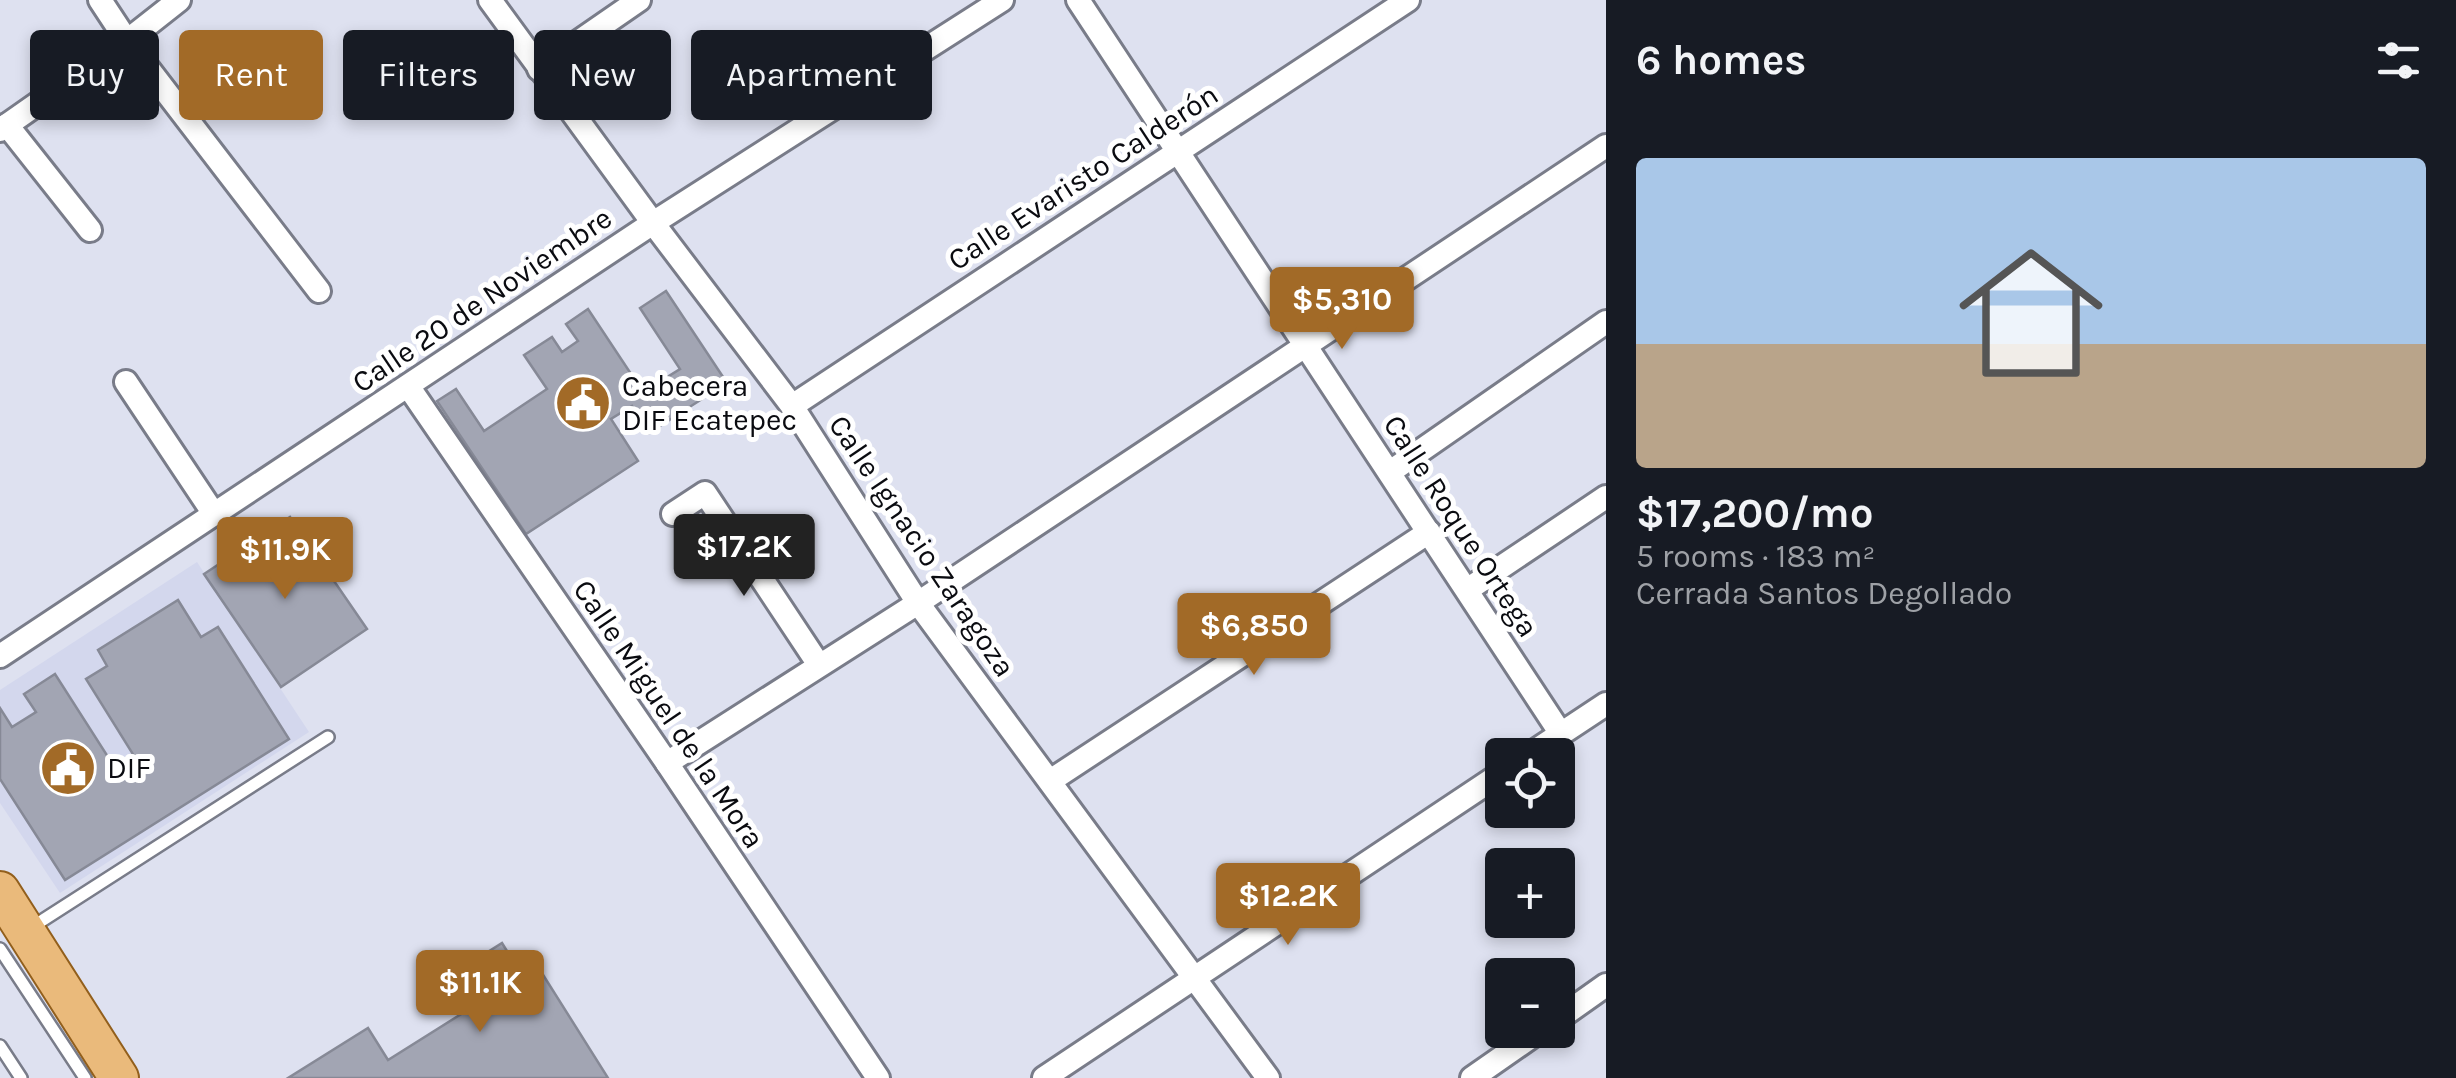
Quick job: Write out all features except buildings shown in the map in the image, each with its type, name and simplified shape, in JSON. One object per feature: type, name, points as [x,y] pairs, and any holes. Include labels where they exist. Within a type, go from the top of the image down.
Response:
[{"type":"main road","points":[[0,891],[13,940],[119,1078]]},
{"type":"street","points":[[100,0],[120,30]]},
{"type":"street","points":[[140,30],[179,0]]},
{"type":"street","name":"Calle Ignacio Zaragoza","points":[[490,0],[534,61]]},
{"type":"street","points":[[596,30],[639,0]]},
{"type":"street","name":"Calle 20 de Noviembre","points":[[0,656],[653,223],[1002,0]]},
{"type":"street","name":"Calle Roque Ortega","points":[[1078,0],[1561,734]]},
{"type":"street","name":"Calle Evaristo Calderón","points":[[792,406],[1408,0]]},
{"type":"street","points":[[159,82],[319,290]]},
{"type":"street","points":[[30,109],[4,127],[90,230]]},
{"type":"street","name":"Calle Ignacio Zaragoza","points":[[577,120],[792,406],[918,603],[1268,1078]]},
{"type":"street","points":[[668,762],[918,603],[1606,146]]},
{"type":"street","points":[[1390,472],[1606,322]]},
{"type":"street","points":[[126,382],[214,514]]},
{"type":"street","name":"Calle Miguel de la Mora","points":[[408,386],[668,762],[878,1078]]},
{"type":"street","points":[[673,514],[706,493],[819,665]]},
{"type":"street","points":[[1467,590],[1606,497]]},
{"type":"street","points":[[1050,781],[1430,532]]},
{"type":"street","points":[[1555,738],[1606,704]]},
{"type":"street","points":[[1044,1078],[1485,784]]},
{"type":"street","points":[[1575,1007],[1606,985]]},
{"type":"street","points":[[1472,1078],[1515,1048]]},
{"type":"lane","points":[[85,1078],[13,940],[328,737]]},
{"type":"lane","points":[[0,1046],[21,1078]]},
{"type":"shaded area","points":[[197,562],[309,732],[60,893],[0,803],[0,690]]},
{"type":"place","name":"Cabecera DIF Ecatepec","points":[[583,403]]},
{"type":"place","name":"DIF","points":[[68,768]]}]
